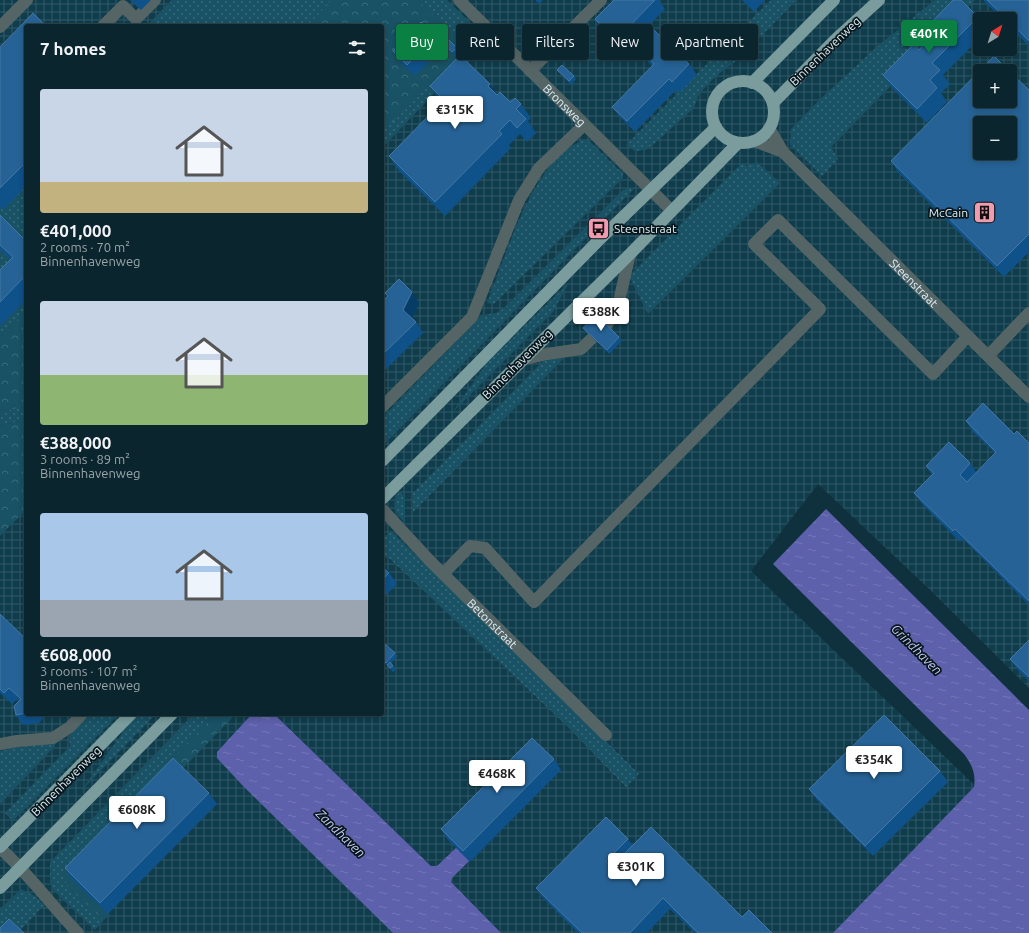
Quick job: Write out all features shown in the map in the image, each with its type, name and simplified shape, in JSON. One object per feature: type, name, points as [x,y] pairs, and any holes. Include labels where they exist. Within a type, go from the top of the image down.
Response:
[{"type":"main road","points":[[752,83],[834,0]]},
{"type":"main road","name":"Binnenhavenweg","points":[[773,103],[836,39],[879,0]]},
{"type":"main road","points":[[735,83],[752,83],[761,87],[768,94],[773,103],[774,116],[769,128],[754,141],[737,144],[723,135],[713,119],[712,106],[720,92],[735,83]]},
{"type":"main road","points":[[384,459],[650,189],[716,126]]},
{"type":"main road","name":"Binnenhavenweg","points":[[384,497],[630,254],[671,210],[737,144]]},
{"type":"main road","name":"Binnenhavenweg","points":[[0,847],[129,716]]},
{"type":"main road","points":[[0,888],[170,716]]},
{"type":"street","points":[[0,27],[27,0]]},
{"type":"street","points":[[105,24],[123,6],[136,19],[155,0]]},
{"type":"street","name":"Bronsweg","points":[[459,0],[671,210]]},
{"type":"street","points":[[530,71],[601,0]]},
{"type":"street","points":[[384,405],[472,317],[519,200],[539,168],[584,125]]},
{"type":"street","name":"Steenstraat","points":[[769,128],[783,152],[1029,397]]},
{"type":"street","name":"Steenstraat","points":[[754,141],[783,152]]},
{"type":"street","points":[[443,574],[470,546],[485,548],[534,602],[820,309],[754,244],[778,220],[933,374],[968,336]]},
{"type":"street","points":[[521,360],[547,354],[581,349],[608,323],[619,302],[630,254]]},
{"type":"street","points":[[988,356],[1029,313]]},
{"type":"street","name":"Betonstraat","points":[[384,511],[443,574],[606,735]]},
{"type":"street","points":[[0,744],[53,738],[70,726],[80,716]]},
{"type":"street","name":"Binnenhavenweg","points":[[0,847],[22,867],[42,895],[78,933]]},
{"type":"shaded area","points":[[0,0],[1029,0],[1029,688],[928,588],[818,484],[751,571],[988,798],[843,933],[501,933],[276,716],[384,716],[384,24],[24,24],[24,716],[261,716],[405,933],[0,933]]},
{"type":"green space","points":[[172,0],[332,0],[309,24],[149,24]]},
{"type":"green space","points":[[332,0],[418,0],[443,24],[396,24],[396,60],[448,60],[448,29],[456,36],[456,58],[384,131],[384,24],[309,24]]},
{"type":"green space","points":[[418,0],[447,0],[472,24],[456,24],[456,36],[448,29],[448,24],[443,24]]},
{"type":"green space","points":[[771,0],[796,0],[758,39],[758,24],[747,24]]},
{"type":"green space","points":[[935,0],[975,0],[831,147],[838,159],[822,176],[790,145],[791,129],[819,100],[879,45]]},
{"type":"green space","points":[[456,58],[456,60],[467,60],[384,146],[384,131]]},
{"type":"green space","points":[[711,60],[738,60],[722,71],[708,84],[698,96],[694,108],[654,144],[645,150],[635,151],[626,145]]},
{"type":"green space","points":[[583,140],[589,141],[623,174],[623,178],[494,304],[487,303],[519,220],[540,180],[553,163],[567,149]]},
{"type":"green space","points":[[757,162],[780,183],[648,314],[629,276],[742,163],[747,166]]},
{"type":"green space","points":[[24,178],[24,313],[0,337],[0,201]]},
{"type":"green space","points":[[630,188],[634,189],[384,444],[384,416],[482,315],[496,313],[504,308],[623,190]]},
{"type":"green space","points":[[568,284],[553,312],[452,413],[487,363]]},
{"type":"green space","points":[[24,313],[24,407],[0,411],[0,337]]},
{"type":"green space","points":[[564,358],[413,512],[413,493],[544,360]]},
{"type":"green space","points":[[24,407],[24,420],[0,425],[0,411]]},
{"type":"green space","points":[[24,420],[24,512],[0,536],[0,425]]},
{"type":"green space","points":[[400,491],[405,497],[405,523],[396,512],[395,507],[395,499]]},
{"type":"green space","points":[[392,532],[639,774],[626,787],[568,727],[388,557],[386,558],[384,556],[384,536]]},
{"type":"green space","points":[[89,716],[117,716],[13,821],[5,813],[70,746],[69,736]]},
{"type":"green space","points":[[137,716],[154,716],[81,791],[129,724]]},
{"type":"green space","points":[[192,716],[214,716],[156,775],[67,886],[104,920],[95,930],[53,890],[50,880],[50,862]]},
{"type":"green space","points":[[214,716],[234,716],[75,879],[110,914],[104,920],[67,886],[63,872],[68,864]]},
{"type":"green space","points":[[56,739],[55,746],[0,804],[0,751]]},
{"type":"green space","points":[[21,889],[35,896],[44,905],[18,933],[0,933],[0,909]]},
{"type":"water","name":"Grindhaven","points":[[826,509],[1029,710],[1029,933],[833,933],[974,787],[974,773],[964,754],[773,564]]},
{"type":"water","name":"Zandhaven","points":[[250,716],[276,716],[431,866],[437,866],[459,845],[472,858],[452,878],[451,882],[501,933],[393,933],[244,787],[217,758],[217,752]]},
{"type":"building","points":[[614,0],[655,0],[632,24],[600,24],[595,19]]},
{"type":"building","points":[[953,0],[961,0],[973,12],[973,22],[932,63],[940,70],[930,80],[937,88],[917,109],[883,75],[914,44],[919,50],[926,42],[919,35]]},
{"type":"building","points":[[987,0],[1029,0],[1029,41],[1017,29],[1017,12],[1000,12]]},
{"type":"building","points":[[33,13],[44,24],[24,24],[24,164],[0,188],[0,47]]},
{"type":"building","points":[[653,29],[661,37],[661,60],[685,60],[689,64],[672,82],[669,79],[627,121],[612,107],[654,64],[650,60],[653,60]]},
{"type":"building","points":[[449,40],[456,47],[452,52],[448,48]]},
{"type":"building","name":"McCain","points":[[994,56],[1002,64],[986,64]]},
{"type":"building","points":[[456,59],[465,60],[490,84],[488,86],[497,95],[500,92],[510,102],[515,98],[521,104],[516,109],[526,119],[517,128],[510,120],[499,131],[502,134],[435,202],[389,156],[442,102],[447,108],[450,106],[430,86]]},
{"type":"building","points":[[402,60],[412,60],[407,65]]},
{"type":"building","points":[[562,65],[574,76],[569,81],[557,70]]},
{"type":"building","name":"McCain","points":[[973,77],[973,108],[1017,108],[1017,79],[1029,90],[1029,234],[997,266],[891,161]]},
{"type":"building","points":[[0,215],[24,239],[24,277],[0,302],[0,270],[13,257],[0,245]]},
{"type":"building","points":[[399,279],[412,292],[403,310],[416,322],[384,353],[384,300],[388,296],[385,293]]},
{"type":"building","points":[[596,314],[619,337],[607,350],[583,328]]},
{"type":"building","points":[[983,403],[1014,434],[1017,431],[1029,443],[1029,601],[955,529],[953,531],[914,493],[934,473],[926,466],[949,442],[970,463],[960,475],[967,482],[996,452],[966,421]]},
{"type":"building","points":[[384,569],[389,573],[384,578]]},
{"type":"building","points":[[0,614],[24,637],[24,713],[16,715],[14,706],[21,699],[9,688],[4,693],[0,689]]},
{"type":"building","points":[[1029,640],[1029,677],[1010,659]]},
{"type":"building","points":[[385,644],[395,653],[386,663],[384,661]]},
{"type":"building","points":[[390,662],[393,666],[390,668],[387,665]]},
{"type":"building","points":[[884,715],[940,771],[865,846],[809,789]]},
{"type":"building","points":[[532,738],[554,759],[463,851],[441,829]]},
{"type":"building","points":[[173,758],[209,793],[100,903],[65,868]]},
{"type":"building","points":[[606,817],[628,839],[606,861],[611,867],[651,827],[742,917],[749,910],[772,933],[698,933],[663,898],[630,933],[582,933],[536,888]]},
{"type":"building","points":[[9,919],[24,933],[0,933],[0,928]]},
{"type":"place","name":"McCain","points":[[984,212]]},
{"type":"place","name":"Steenstraat","points":[[599,228]]}]
